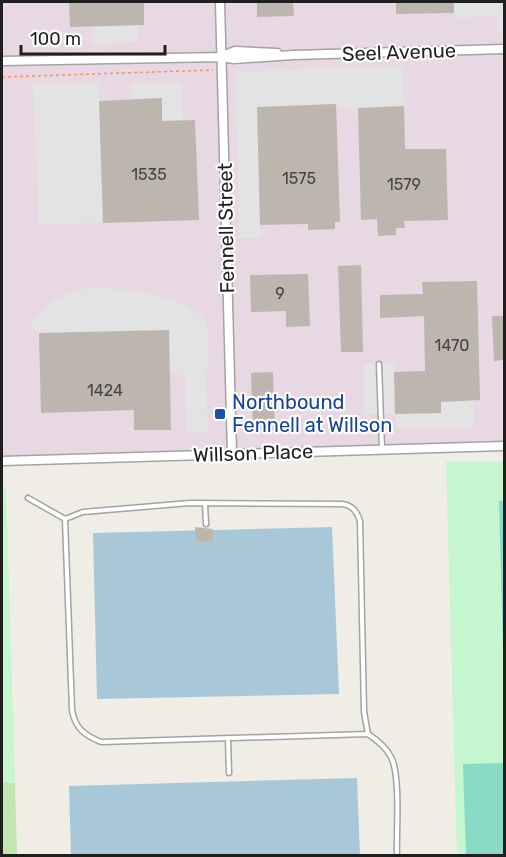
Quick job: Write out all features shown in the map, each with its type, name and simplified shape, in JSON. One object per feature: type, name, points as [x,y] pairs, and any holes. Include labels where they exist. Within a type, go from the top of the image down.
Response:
[{"type":"street","name":"Fennell Street","points":[[220,2],[232,454]]},
{"type":"street","name":"Seel Avenue","points":[[2,61],[222,57],[234,59],[293,55],[504,49]]},
{"type":"street","name":"Willson Place","points":[[2,461],[504,446]]},
{"type":"lane","points":[[379,364],[382,449]]},
{"type":"lane","points":[[28,498],[65,519]]},
{"type":"lane","points":[[65,519],[83,512],[206,503],[343,504],[350,506],[357,513],[360,521],[364,712],[368,734]]},
{"type":"lane","points":[[206,503],[206,524]]},
{"type":"lane","points":[[65,519],[72,710],[74,721],[79,729],[88,737],[101,742],[368,734],[380,742],[391,757],[396,774],[397,855]]},
{"type":"lane","points":[[228,738],[229,773]]},
{"type":"path","points":[[2,77],[212,71],[222,57]]},
{"type":"shaded area","points":[[2,2],[504,2],[504,446],[2,461]]},
{"type":"shaded area","points":[[454,2],[504,2],[504,32],[499,32],[497,16],[454,18]]},
{"type":"shaded area","points":[[138,25],[138,42],[92,43],[91,27]]},
{"type":"shaded area","points":[[403,66],[404,106],[346,108],[336,104],[257,107],[261,238],[239,238],[235,72]]},
{"type":"shaded area","points":[[99,82],[103,223],[39,224],[33,84]]},
{"type":"shaded area","points":[[181,83],[183,121],[162,121],[162,98],[133,99],[130,84]]},
{"type":"shaded area","points":[[94,287],[145,292],[174,300],[196,312],[207,322],[208,432],[186,433],[185,377],[170,371],[168,330],[39,333],[30,322],[56,299],[74,291]]},
{"type":"shaded area","points":[[394,363],[395,414],[364,414],[364,364]]},
{"type":"shaded area","points":[[473,400],[474,427],[396,429],[395,414],[441,402]]},
{"type":"green space","points":[[504,461],[504,855],[457,855],[446,462]]},
{"type":"green space","points":[[2,488],[6,488],[15,783],[2,783]]},
{"type":"green space","points":[[499,501],[504,501],[504,652],[503,652]]},
{"type":"green space","points":[[504,763],[504,855],[466,855],[463,764]]},
{"type":"green space","points":[[2,783],[15,783],[17,855],[2,855]]},
{"type":"water","points":[[332,527],[339,694],[97,699],[93,533]]},
{"type":"water","points":[[357,778],[360,855],[71,855],[69,786]]},
{"type":"building","points":[[69,2],[144,2],[144,25],[70,27]]},
{"type":"building","points":[[257,2],[293,2],[294,16],[257,17]]},
{"type":"building","points":[[396,2],[454,2],[454,13],[396,14]]},
{"type":"building","points":[[162,98],[162,121],[195,120],[199,220],[103,223],[99,101]]},
{"type":"building","points":[[336,104],[340,222],[335,222],[335,229],[308,230],[308,224],[260,225],[257,107]]},
{"type":"building","points":[[404,106],[405,149],[446,149],[448,220],[404,221],[405,228],[396,228],[396,235],[378,236],[377,219],[361,220],[358,108]]},
{"type":"building","points":[[361,265],[363,352],[341,352],[338,266]]},
{"type":"building","points":[[308,274],[310,326],[286,327],[286,311],[251,312],[250,275]]},
{"type":"building","points":[[477,281],[480,400],[441,402],[441,413],[395,414],[394,372],[425,371],[424,316],[380,318],[380,295],[423,294],[422,282]]},
{"type":"building","points":[[492,316],[504,316],[504,360],[494,361]]},
{"type":"building","points":[[169,330],[171,430],[134,430],[134,410],[41,413],[39,333]]},
{"type":"building","points":[[273,372],[275,431],[253,431],[251,373]]},
{"type":"building","points":[[195,527],[213,529],[213,541],[196,542]]},
{"type":"place","name":"Northbound Fennell at Willson","points":[[220,414]]}]
